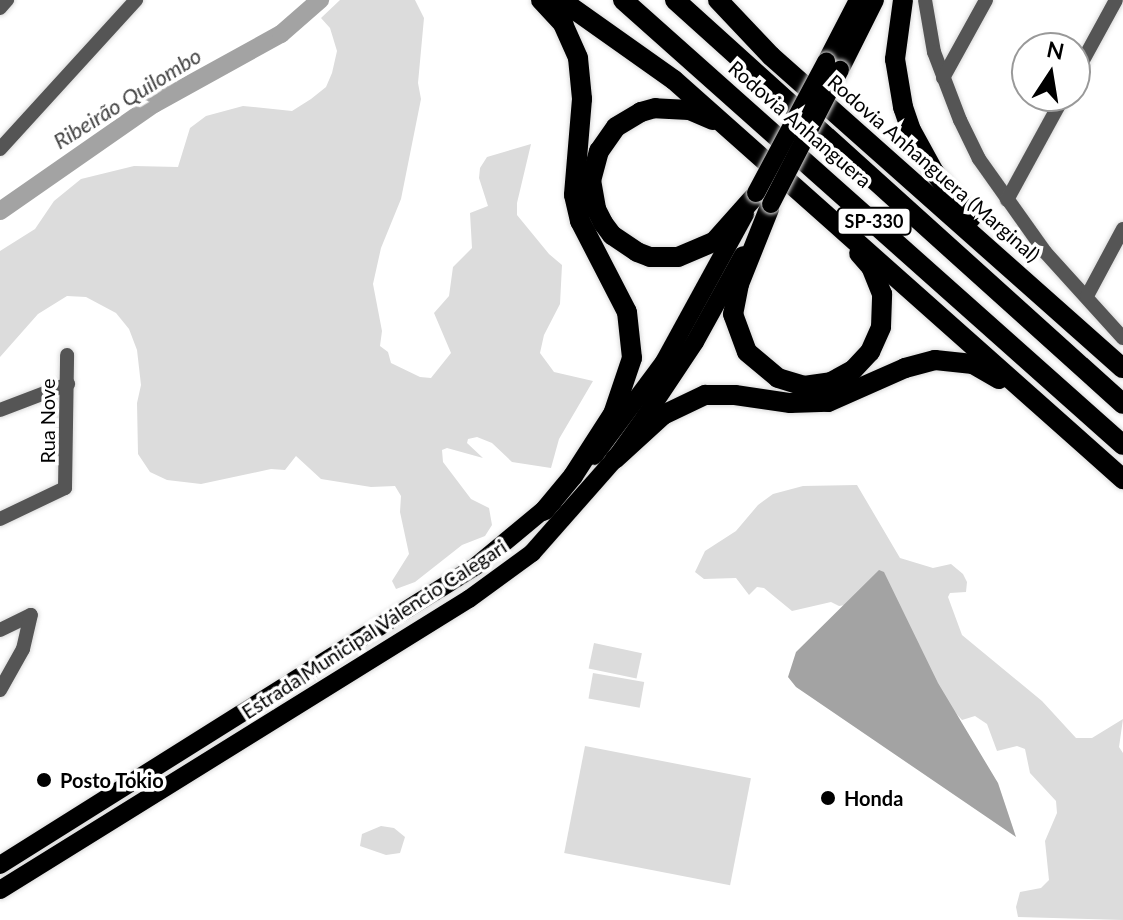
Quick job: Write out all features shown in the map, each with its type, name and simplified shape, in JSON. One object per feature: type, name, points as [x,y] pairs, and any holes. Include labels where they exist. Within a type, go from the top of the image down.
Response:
[{"type":"highway","points":[[541,0],[563,24],[578,58],[582,99],[574,195],[580,221],[627,312],[632,350],[630,374],[613,414],[573,476],[544,511]]},
{"type":"highway","points":[[561,0],[674,80],[1123,479]]},
{"type":"highway","name":"Rodovia Anhanguera","points":[[623,0],[1123,445]]},
{"type":"highway","name":"Rodovia Anhanguera","points":[[675,0],[1123,404]]},
{"type":"highway","name":"Rodovia Anhanguera (Marginal)","points":[[718,0],[771,56],[1123,368]]},
{"type":"highway","points":[[903,0],[895,59],[897,85],[911,130],[934,172],[999,256]]},
{"type":"highway","points":[[751,146],[697,112],[655,108],[628,118],[606,137],[593,165],[591,180],[596,209],[612,235],[650,257],[678,257],[714,242],[762,201]]},
{"type":"highway","points":[[762,201],[735,297],[736,329],[747,352],[766,372],[790,383],[819,385],[843,377],[870,352],[881,327],[882,294],[871,267],[820,218],[811,200]]},
{"type":"highway","points":[[615,459],[663,415],[692,398],[718,394],[790,403],[828,402],[905,368],[935,360],[973,364],[1048,411]]},
{"type":"main road","points":[[833,66],[858,0]]},
{"type":"main road","points":[[762,201],[833,66],[875,0]]},
{"type":"main road","name":"Estrada Municipal Valencio Calegari","points":[[0,865],[410,610],[501,549],[571,484],[646,390],[762,201]]},
{"type":"main road","name":"Estrada Municipal Valencio Calegari","points":[[0,890],[502,577],[532,553],[615,459],[695,342],[762,201]]},
{"type":"street","points":[[0,8],[7,0]]},
{"type":"street","points":[[0,149],[136,0]]},
{"type":"street","points":[[925,0],[928,29],[943,78],[979,159],[1045,252],[1123,338]]},
{"type":"street","points":[[943,78],[986,0]]},
{"type":"street","points":[[1091,46],[1116,0]]},
{"type":"street","points":[[1007,200],[1055,112]]},
{"type":"street","points":[[1087,296],[1123,229]]},
{"type":"street","name":"Rua Nove","points":[[0,519],[65,488],[67,355]]},
{"type":"street","points":[[0,410],[68,384]]},
{"type":"street","points":[[0,630],[31,615],[23,649],[0,690]]},
{"type":"shaded area","points":[[340,0],[415,0],[424,18],[418,83],[421,99],[401,199],[381,248],[373,284],[382,331],[380,346],[388,352],[391,363],[420,377],[431,378],[451,353],[434,313],[449,296],[453,267],[472,248],[470,213],[488,206],[479,178],[480,168],[487,157],[531,144],[517,215],[562,265],[560,304],[544,335],[540,353],[554,372],[593,381],[559,439],[551,468],[512,462],[492,443],[477,437],[468,439],[467,443],[483,458],[447,448],[442,450],[443,462],[471,499],[489,508],[492,525],[485,536],[462,545],[415,582],[396,589],[392,581],[409,554],[400,512],[401,496],[395,486],[371,487],[321,479],[296,456],[285,470],[271,469],[201,484],[167,480],[150,472],[138,454],[137,403],[141,385],[137,350],[129,329],[116,313],[86,297],[67,296],[38,314],[0,357],[0,251],[35,229],[54,201],[81,179],[134,166],[178,167],[190,128],[206,116],[243,106],[292,111],[311,99],[326,87],[337,51],[330,28],[321,18]]},
{"type":"shaded area","points":[[857,485],[900,558],[933,568],[951,564],[963,574],[967,582],[966,592],[950,593],[948,597],[962,635],[1042,701],[1076,738],[1092,738],[1123,719],[1119,747],[1123,753],[1123,920],[1018,917],[1016,907],[1020,892],[1041,888],[1049,880],[1045,841],[1057,813],[1056,801],[1030,773],[1025,749],[1017,746],[997,751],[987,724],[975,716],[962,720],[858,603],[839,606],[831,602],[792,611],[764,588],[757,587],[749,595],[736,578],[704,579],[695,572],[705,551],[736,531],[758,505],[773,494],[803,486]]},
{"type":"shaded area","name":"Honda","points":[[879,570],[884,572],[938,683],[998,783],[1016,837],[796,687],[788,677],[796,652]]},
{"type":"shaded area","points":[[594,643],[642,653],[637,679],[589,668]]},
{"type":"shaded area","points":[[593,673],[644,682],[640,708],[588,699]]},
{"type":"shaded area","points":[[585,746],[751,778],[730,885],[564,853]]},
{"type":"shaded area","points":[[381,826],[394,828],[405,837],[400,853],[386,855],[360,846],[362,834]]},
{"type":"waterway","name":"Ribeirão Quilombo","points":[[0,211],[154,104],[281,34],[320,0]]},
{"type":"place","name":"Posto Tokio","points":[[44,780]]},
{"type":"place","name":"Honda","points":[[828,798]]}]
